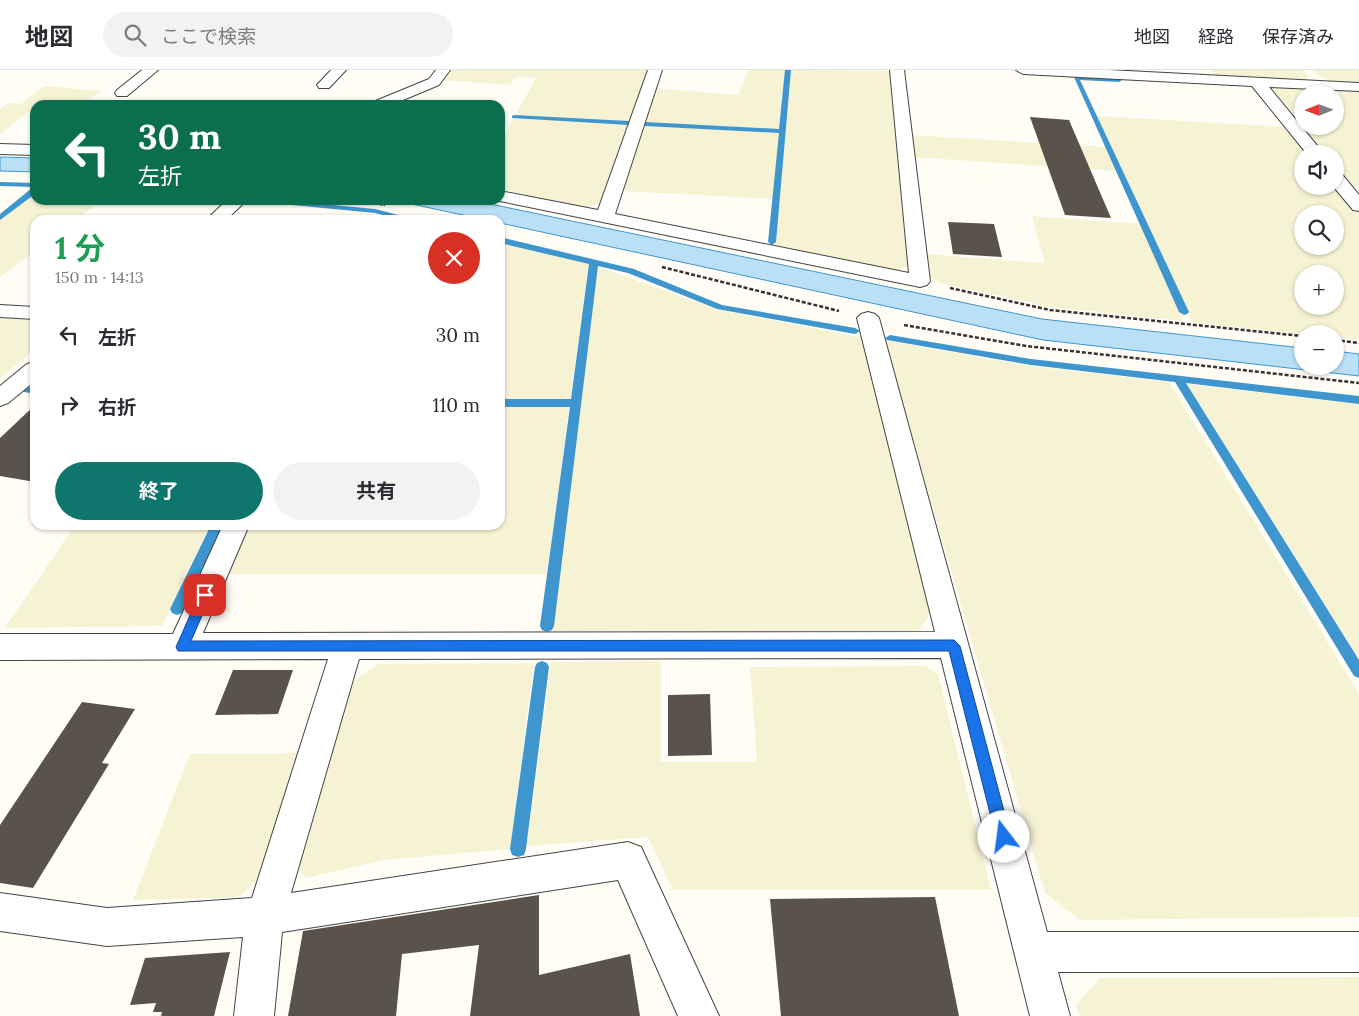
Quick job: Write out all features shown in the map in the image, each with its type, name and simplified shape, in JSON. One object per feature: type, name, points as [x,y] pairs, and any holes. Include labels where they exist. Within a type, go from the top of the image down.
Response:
[{"type":"street","points":[[122,93],[150,70]]},
{"type":"street","points":[[324,85],[339,70]]},
{"type":"street","points":[[390,100],[434,82],[443,70]]},
{"type":"street","points":[[605,216],[655,70]]},
{"type":"street","points":[[505,197],[920,281],[897,70]]},
{"type":"street","points":[[1023,70],[1359,87]]},
{"type":"street","points":[[1256,82],[1308,145]]},
{"type":"street","points":[[0,149],[30,150]]},
{"type":"street","points":[[1344,188],[1359,206]]},
{"type":"street","points":[[221,215],[232,205]]},
{"type":"street","points":[[0,311],[30,313]]},
{"type":"street","points":[[868,318],[1050,1016]]},
{"type":"street","points":[[0,398],[30,373]]},
{"type":"street","points":[[182,647],[234,530]]},
{"type":"street","points":[[254,1016],[265,916],[348,646]]},
{"type":"street","points":[[0,647],[954,646]]},
{"type":"street","points":[[0,912],[107,927],[265,916],[628,860],[699,1016]]},
{"type":"street","points":[[1034,952],[1359,952]]},
{"type":"path","points":[[662,267],[868,318],[1026,346],[1359,383]]},
{"type":"path","points":[[920,281],[1050,310],[1294,335]]},
{"type":"path","points":[[1344,341],[1359,342]]},
{"type":"shaded area","points":[[451,70],[648,70],[631,122],[515,116],[536,78],[516,77],[510,85],[442,80]]},
{"type":"shaded area","points":[[749,70],[787,70],[780,130],[643,123],[653,88],[738,95]]},
{"type":"shaded area","points":[[791,70],[891,71],[911,264],[896,272],[774,246]]},
{"type":"shaded area","points":[[1211,70],[1304,70],[1308,75],[1306,81],[1214,75]]},
{"type":"shaded area","points":[[1313,70],[1359,70],[1359,83],[1331,81],[1320,77]]},
{"type":"shaded area","points":[[44,86],[101,91],[90,100],[30,100],[30,111],[0,134],[0,109],[8,103],[21,104]]},
{"type":"shaded area","points":[[1277,87],[1294,88],[1294,119],[1272,92]]},
{"type":"shaded area","points":[[1344,89],[1359,90],[1359,188],[1351,187],[1344,179],[1344,145],[1316,145],[1307,135],[1344,135]]},
{"type":"shaded area","points":[[1096,116],[1290,127],[1294,135],[1297,135],[1305,145],[1294,145],[1294,195],[1344,195],[1359,214],[1359,340],[1344,338],[1344,325],[1294,325],[1294,333],[1192,322]]},
{"type":"shaded area","points":[[513,118],[630,124],[604,202],[584,208],[505,190],[505,135]]},
{"type":"shaded area","points":[[642,125],[780,132],[773,199],[622,191]]},
{"type":"shaded area","points":[[909,135],[1107,147],[1117,171],[911,157]]},
{"type":"shaded area","points":[[30,196],[30,205],[96,205],[82,215],[30,215],[30,255],[0,277],[0,219]]},
{"type":"shaded area","points":[[1032,216],[1141,224],[1184,321],[1050,307],[940,283],[928,275],[926,254],[1045,263]]},
{"type":"shaded area","points":[[505,244],[589,263],[547,574],[228,574],[248,530],[505,530]]},
{"type":"shaded area","points":[[596,266],[716,309],[863,338],[931,612],[918,631],[553,631]]},
{"type":"shaded area","points":[[0,317],[30,320],[30,353],[0,378]]},
{"type":"shaded area","points":[[884,340],[1031,366],[1169,382],[1359,694],[1359,917],[1080,920],[1045,893]]},
{"type":"shaded area","points":[[1187,384],[1359,404],[1359,659]]},
{"type":"shaded area","points":[[72,530],[208,530],[162,626],[5,628]]},
{"type":"shaded area","points":[[661,661],[661,762],[757,762],[750,667],[925,666],[938,674],[991,890],[673,890],[648,837],[527,846],[551,662]]},
{"type":"shaded area","points":[[534,663],[510,849],[384,860],[306,878],[299,870],[352,682],[378,664]]},
{"type":"shaded area","points":[[303,753],[266,872],[239,897],[133,900],[190,754]]},
{"type":"shaded area","points":[[1359,977],[1359,1016],[1079,1016],[1076,1005],[1100,978]]},
{"type":"water","points":[[0,157],[30,158],[30,172],[0,171]]},
{"type":"water","points":[[416,205],[495,205],[1042,319],[1294,347],[1294,369],[1043,340],[505,224],[505,215],[463,215]]},
{"type":"water","points":[[1344,352],[1359,354],[1359,376],[1344,374]]},
{"type":"building","points":[[1030,117],[1069,120],[1111,218],[1065,215]]},
{"type":"building","points":[[948,222],[994,224],[1002,257],[953,254]]},
{"type":"building","points":[[30,410],[30,481],[0,476],[0,438]]},
{"type":"building","points":[[233,670],[293,670],[278,714],[215,715]]},
{"type":"building","points":[[710,694],[712,755],[668,756],[668,695]]},
{"type":"building","points":[[82,702],[135,709],[102,763],[109,764],[33,888],[0,883],[0,825]]},
{"type":"building","points":[[539,895],[539,975],[630,954],[640,1016],[470,1016],[479,945],[402,954],[396,1016],[288,1016],[303,931]]},
{"type":"building","points":[[935,897],[959,1016],[781,1016],[770,899]]},
{"type":"building","points":[[230,952],[214,1016],[161,1016],[162,1012],[153,1012],[156,1003],[130,1005],[145,958]]},
{"type":"waterway","points":[[782,131],[788,70]]},
{"type":"waterway","points":[[1119,80],[1076,78],[1184,312]]},
{"type":"waterway","points":[[514,117],[629,123]]},
{"type":"waterway","points":[[645,124],[782,131]]},
{"type":"waterway","points":[[772,242],[782,131]]},
{"type":"waterway","points":[[0,184],[30,185]]},
{"type":"waterway","points":[[0,218],[30,194]]},
{"type":"waterway","points":[[313,205],[375,211],[392,215]]},
{"type":"waterway","points":[[505,241],[631,271],[720,307],[855,331]]},
{"type":"waterway","points":[[576,403],[594,263]]},
{"type":"waterway","points":[[890,338],[1031,362],[1178,379]]},
{"type":"waterway","points":[[1178,379],[1359,400]]},
{"type":"waterway","points":[[1178,379],[1359,672]]},
{"type":"waterway","points":[[505,403],[576,403]]},
{"type":"waterway","points":[[547,626],[576,403]]},
{"type":"waterway","points":[[177,609],[215,530]]},
{"type":"waterway","points":[[518,849],[542,667]]},
{"type":"route","points":[[205,595],[182,647],[954,646],[1004,837]]}]
